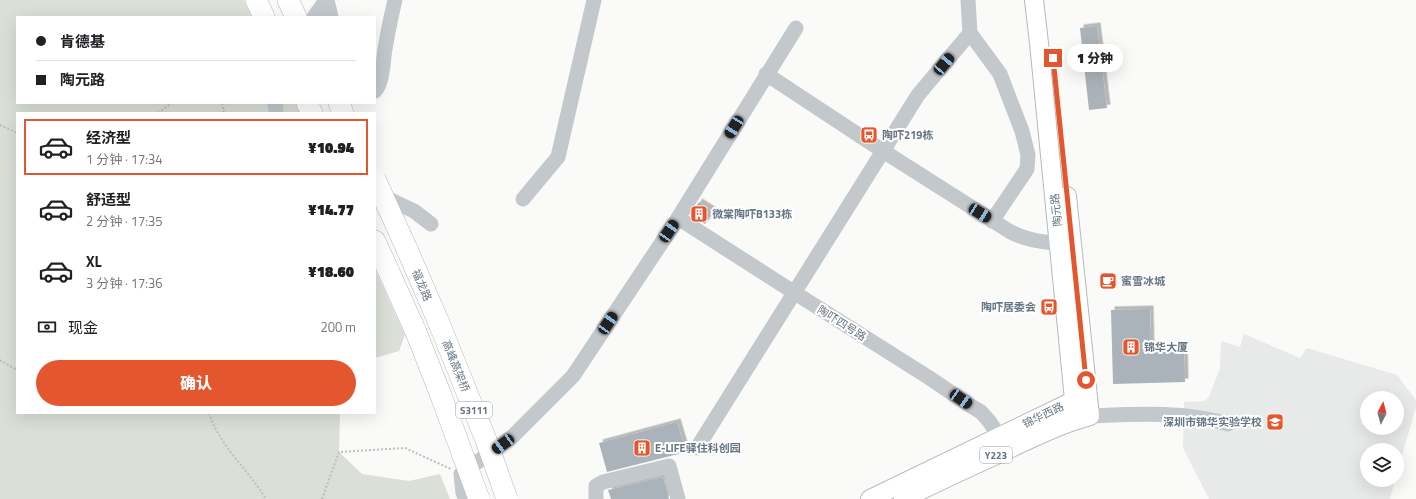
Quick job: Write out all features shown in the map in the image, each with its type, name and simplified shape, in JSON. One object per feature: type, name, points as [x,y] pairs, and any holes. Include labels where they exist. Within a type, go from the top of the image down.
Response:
[{"type":"highway","points":[[256,0],[264,16]]},
{"type":"highway","points":[[288,0],[296,16]]},
{"type":"highway","name":"福龙路","points":[[376,181],[439,323]]},
{"type":"highway","name":"S3111","points":[[379,250],[416,332],[440,392],[479,499]]},
{"type":"highway","name":"高峰高架桥","points":[[439,323],[486,440],[507,499]]},
{"type":"main road","name":"陶元路","points":[[1034,0],[1075,400]]},
{"type":"main road","name":"陶元路","points":[[1046,0],[1083,418]]},
{"type":"main road","name":"锦华西路","points":[[870,499],[1075,400],[1083,418],[935,483],[903,499]]},
{"type":"street","points":[[315,16],[327,0]]},
{"type":"street","points":[[327,0],[331,16]]},
{"type":"street","points":[[376,90],[380,81],[384,50],[395,0]]},
{"type":"street","points":[[523,199],[558,157],[594,0]]},
{"type":"street","points":[[968,0],[970,33],[1000,74],[1022,131],[1028,155],[1027,169],[992,221]]},
{"type":"street","points":[[466,499],[463,493],[461,474],[513,436],[573,376],[678,218],[766,74],[796,28]]},
{"type":"street","points":[[697,448],[795,294],[918,95],[970,33]]},
{"type":"street","points":[[766,74],[992,221],[1025,239],[1059,243]]},
{"type":"street","points":[[376,193],[414,211],[430,224]]},
{"type":"street","name":"陶吓四号路","points":[[678,218],[981,412],[999,436]]},
{"type":"street","points":[[1083,418],[1118,415],[1184,415],[1228,424]]},
{"type":"street","points":[[596,499],[596,486],[603,482],[669,466],[678,499]]},
{"type":"path","points":[[159,112],[171,104]]},
{"type":"path","points":[[0,125],[16,133]]},
{"type":"path","points":[[0,360],[16,369]]},
{"type":"path","points":[[209,414],[223,442],[257,485],[266,499]]},
{"type":"path","points":[[322,499],[339,452],[405,448],[461,474]]},
{"type":"shaded area","points":[[0,0],[244,0],[252,16],[16,16],[16,104],[296,104],[300,112],[16,112],[16,414],[340,414],[339,452],[362,474],[409,481],[440,474],[450,499],[0,499]]},
{"type":"shaded area","points":[[376,271],[405,335],[399,351],[376,358]]},
{"type":"shaded area","name":"深圳市锦华实验学校","points":[[1244,334],[1300,358],[1307,348],[1397,375],[1416,400],[1416,407],[1404,449],[1404,443],[1360,443],[1360,487],[1393,487],[1390,499],[1209,499],[1183,448],[1184,402],[1204,401],[1209,397],[1220,368],[1221,341],[1240,347]]},
{"type":"building","points":[[1097,26],[1107,108],[1089,110],[1080,28]]},
{"type":"building","name":"微棠陶吓B133栋","points":[[699,202],[713,211],[705,224],[690,215]]},
{"type":"building","name":"锦华大厦","points":[[1150,309],[1151,347],[1184,347],[1185,382],[1113,384],[1111,310]]},
{"type":"building","name":"E-LIFE驿住科创园","points":[[677,422],[686,452],[607,472],[599,443]]},
{"type":"building","points":[[663,477],[669,499],[611,499],[608,490]]},
{"type":"place","name":"陶吓219栋","points":[[869,135]]},
{"type":"place","name":"微棠陶吓B133栋","points":[[699,214]]},
{"type":"place","name":"蜜雪冰城","points":[[1108,281]]},
{"type":"place","name":"陶吓居委会","points":[[1049,307]]},
{"type":"place","name":"锦华大厦","points":[[1131,347]]},
{"type":"place","name":"深圳市锦华实验学校","points":[[1275,422]]},
{"type":"place","name":"E-LIFE驿住科创园","points":[[642,448]]},
{"type":"route","points":[[1053,58],[1086,380]]}]
